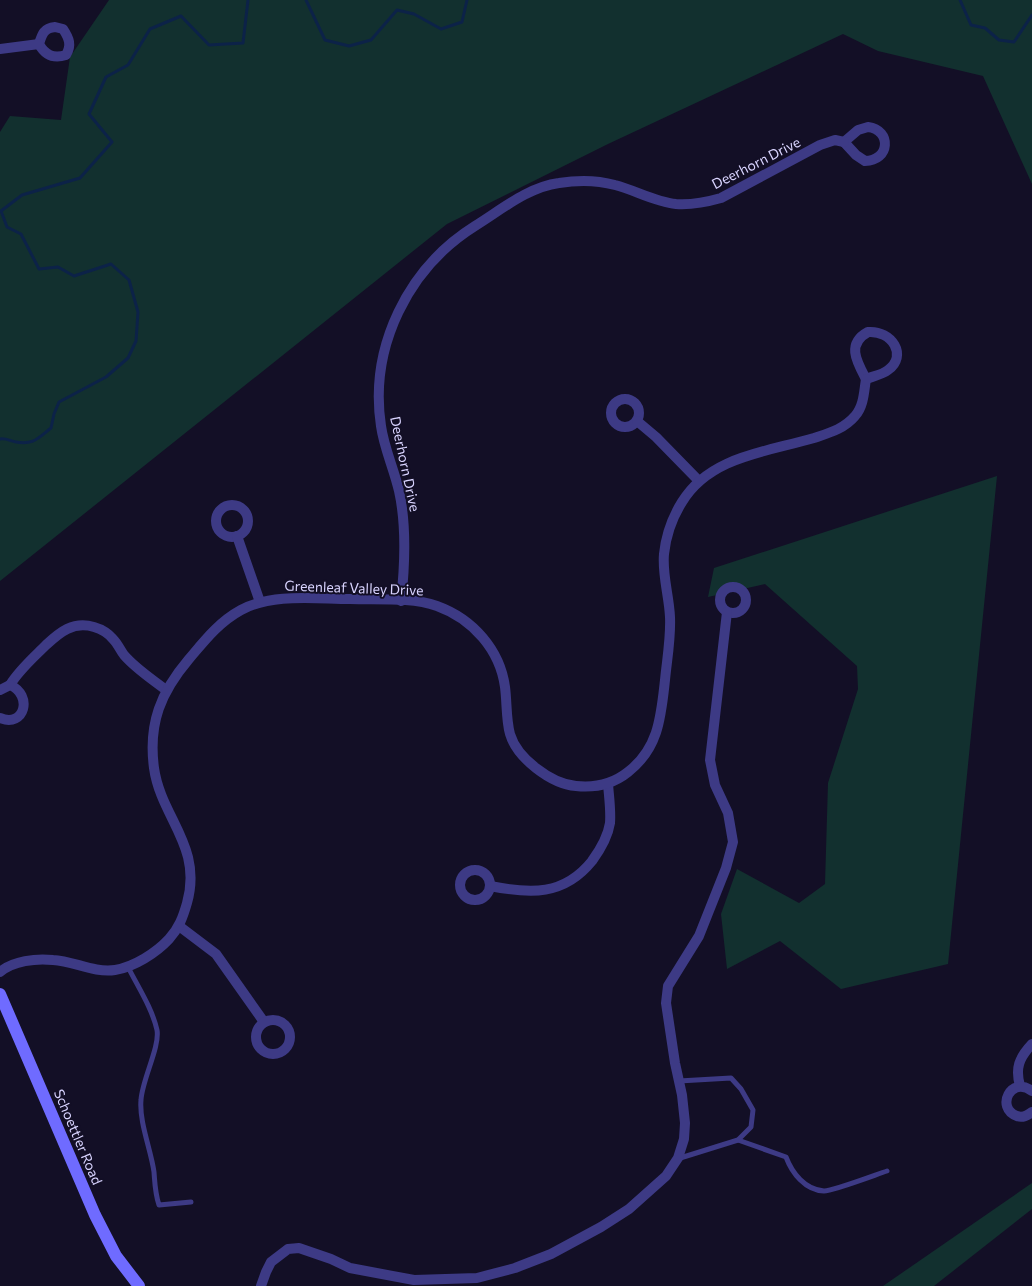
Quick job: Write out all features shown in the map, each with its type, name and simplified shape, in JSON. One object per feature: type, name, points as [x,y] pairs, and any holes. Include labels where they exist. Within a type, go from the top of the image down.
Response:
[{"type":"street","points":[[0,49],[39,44]]},
{"type":"street","name":"Deerhorn Drive","points":[[400,600],[404,546],[402,516],[399,493],[381,425],[380,379],[382,358],[390,330],[401,306],[425,268],[466,232],[528,192],[557,183],[587,181],[614,184],[675,204],[707,202],[721,198],[820,145],[835,140],[844,142]]},
{"type":"street","points":[[868,332],[876,332],[888,336],[896,347],[895,361],[887,372],[866,378],[855,356],[858,341],[868,332]]},
{"type":"street","name":"Greenleaf Valley Drive","points":[[0,972],[4,967],[25,961],[55,960],[112,971],[128,967],[148,956],[168,940],[179,926],[190,889],[190,864],[180,833],[160,790],[154,772],[152,745],[157,712],[166,690],[182,667],[214,629],[241,611],[260,602],[281,598],[400,600],[436,605],[467,622],[486,640],[500,663],[510,736],[519,751],[533,766],[557,781],[572,786],[608,784],[620,778],[643,759],[656,736],[661,715],[670,640],[670,613],[663,568],[664,551],[671,522],[687,493],[698,480],[738,457],[834,432],[856,415],[862,404],[866,378]]},
{"type":"street","points":[[637,421],[656,437],[698,480]]},
{"type":"street","points":[[237,536],[260,602]]},
{"type":"street","points":[[261,1286],[271,1262],[288,1249],[299,1248],[350,1268],[414,1280],[476,1278],[515,1268],[551,1254],[601,1227],[629,1209],[666,1176],[677,1159],[684,1139],[682,1096],[666,1003],[668,986],[699,936],[726,868],[733,842],[728,813],[715,785],[710,760],[727,612]]},
{"type":"street","points":[[0,690],[10,685],[20,670],[53,639],[65,629],[76,625],[101,629],[113,638],[124,655],[139,670],[166,690]]},
{"type":"street","points":[[0,718],[5,720],[15,719],[20,716],[24,706],[22,695],[16,688],[10,685]]},
{"type":"street","points":[[490,886],[518,892],[535,891],[550,889],[573,879],[597,854],[604,840],[610,823],[608,784]]},
{"type":"street","points":[[179,926],[216,954],[264,1022]]},
{"type":"street","name":"Schoettler Road","points":[[0,994],[95,1215],[116,1256],[139,1286]]},
{"type":"street","points":[[1020,1086],[1017,1075],[1019,1062],[1032,1044]]},
{"type":"street","points":[[1032,1091],[1020,1086],[1011,1090],[1007,1098],[1008,1108],[1015,1115],[1019,1117],[1032,1112]]},
{"type":"lane","points":[[128,967],[150,1010],[157,1032],[152,1060],[140,1102],[154,1172],[154,1192],[159,1205],[190,1202]]},
{"type":"lane","points":[[677,1159],[738,1140],[751,1127],[753,1110],[732,1078],[679,1081]]},
{"type":"lane","points":[[738,1140],[786,1156],[791,1170],[810,1187],[825,1191],[887,1171]]},
{"type":"green space","points":[[109,0],[1032,0],[1032,184],[983,76],[878,51],[843,34],[608,144],[447,224],[0,581],[0,132],[10,116],[61,120],[70,57]]},
{"type":"green space","points":[[997,476],[948,964],[841,989],[780,941],[727,969],[721,914],[737,869],[799,903],[825,884],[828,783],[858,689],[857,666],[765,584],[708,597],[714,568]]},
{"type":"green space","points":[[1032,1183],[1032,1209],[934,1286],[883,1286]]},
{"type":"waterway","points":[[0,439],[22,443],[32,442],[39,438],[51,428],[59,402],[106,377],[128,358],[136,341],[138,312],[129,280],[111,264],[74,276],[58,267],[39,269],[21,234],[7,227],[1,211],[22,195],[80,178],[112,142],[89,114],[106,77],[128,65],[150,29],[181,16],[209,45],[243,43],[248,0]]},
{"type":"waterway","points":[[306,0],[325,40],[349,46],[371,40],[397,10],[414,14],[441,29],[462,22],[467,0]]},
{"type":"waterway","points":[[960,0],[971,25],[985,28],[999,40],[1014,42],[1032,15]]}]
